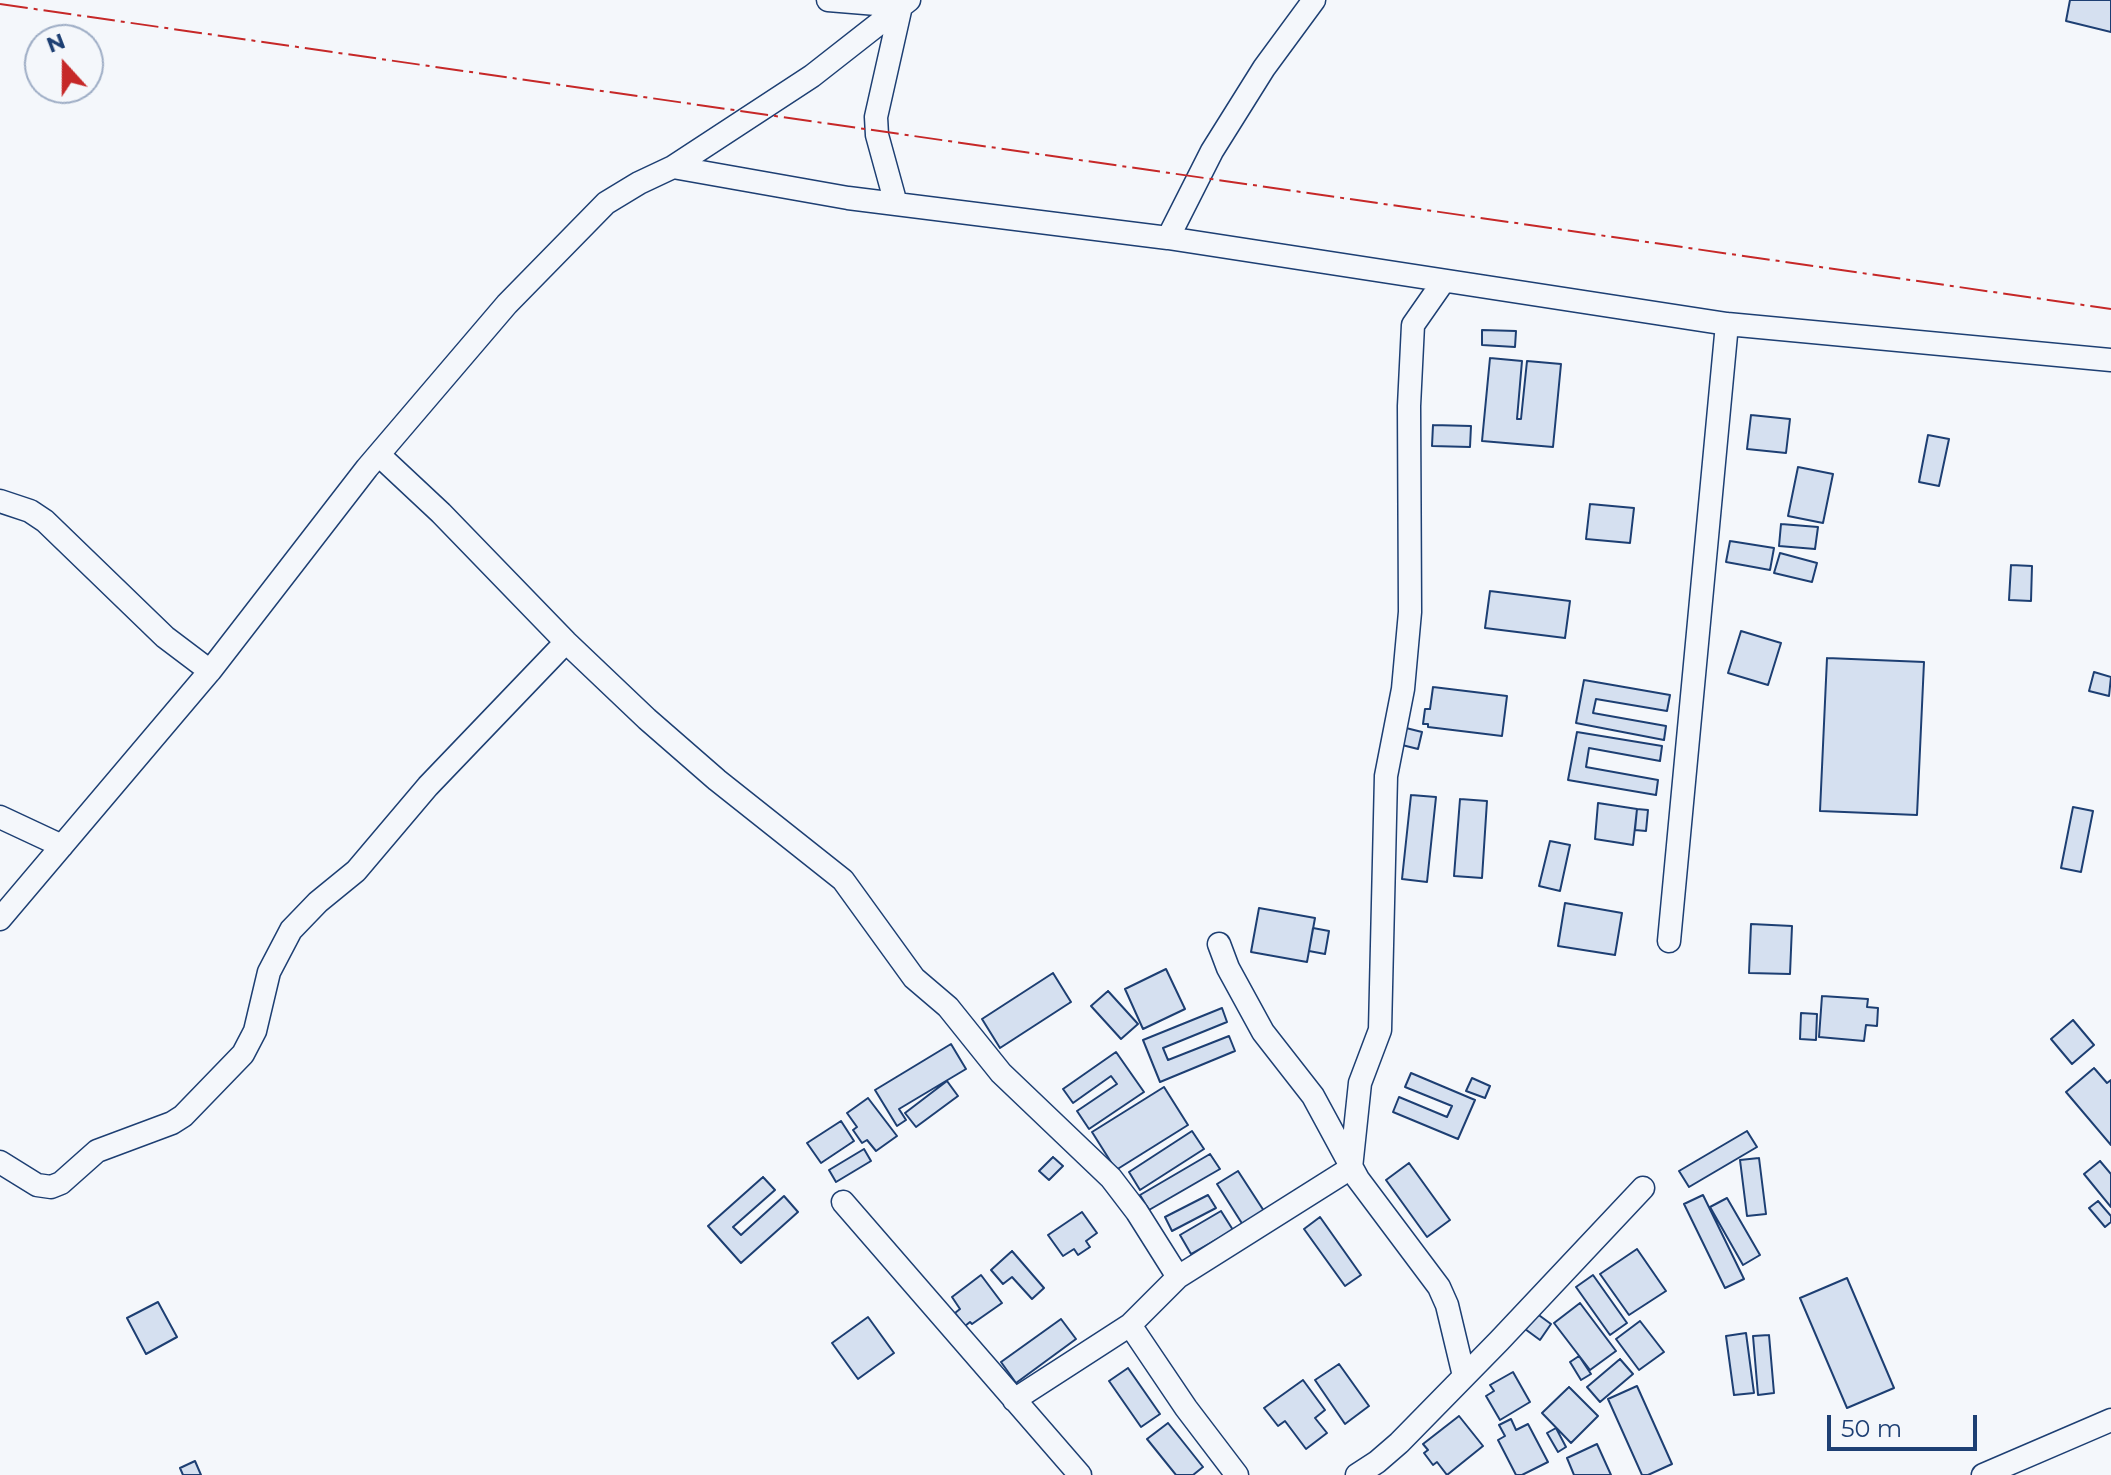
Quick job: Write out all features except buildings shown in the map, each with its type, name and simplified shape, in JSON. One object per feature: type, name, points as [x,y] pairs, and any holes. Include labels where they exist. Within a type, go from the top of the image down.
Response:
[{"type":"street","points":[[828,0],[905,3]]},
{"type":"street","points":[[1168,238],[1212,151],[1264,68],[1314,0]]},
{"type":"street","points":[[0,919],[210,671],[379,455],[507,304],[606,203],[673,167],[812,76],[905,3]]},
{"type":"street","points":[[896,204],[877,135],[876,117],[905,3]]},
{"type":"street","points":[[673,167],[848,198],[1168,238],[1727,324],[2111,360]]},
{"type":"street","points":[[1351,1168],[1360,1083],[1380,1030],[1386,776],[1403,689],[1410,612],[1408,436],[1413,325],[1443,282]]},
{"type":"street","points":[[1669,941],[1727,324]]},
{"type":"street","points":[[379,455],[441,513],[566,642],[717,780],[852,890],[914,978],[948,1007],[1001,1073],[1111,1178],[1137,1212],[1178,1277]]},
{"type":"street","points":[[0,501],[30,511],[45,521],[165,637],[210,671]]},
{"type":"street","points":[[0,1162],[37,1185],[51,1187],[61,1183],[97,1151],[183,1116],[243,1054],[255,1031],[269,972],[291,930],[318,902],[356,871],[428,786],[566,642]]},
{"type":"street","points":[[0,817],[62,846]]},
{"type":"street","points":[[1219,944],[1228,968],[1263,1032],[1313,1096],[1351,1168],[1439,1287],[1447,1305],[1464,1376]]},
{"type":"street","points":[[1014,1400],[1130,1325],[1178,1277],[1351,1168]]},
{"type":"street","points":[[1357,1475],[1382,1469],[1464,1376],[1643,1188]]},
{"type":"street","points":[[843,1202],[1080,1475]]},
{"type":"street","points":[[1130,1325],[1186,1408],[1237,1475]]},
{"type":"street","points":[[1983,1475],[2111,1420]]},
{"type":"power","points":[[0,4],[2111,309]]}]
